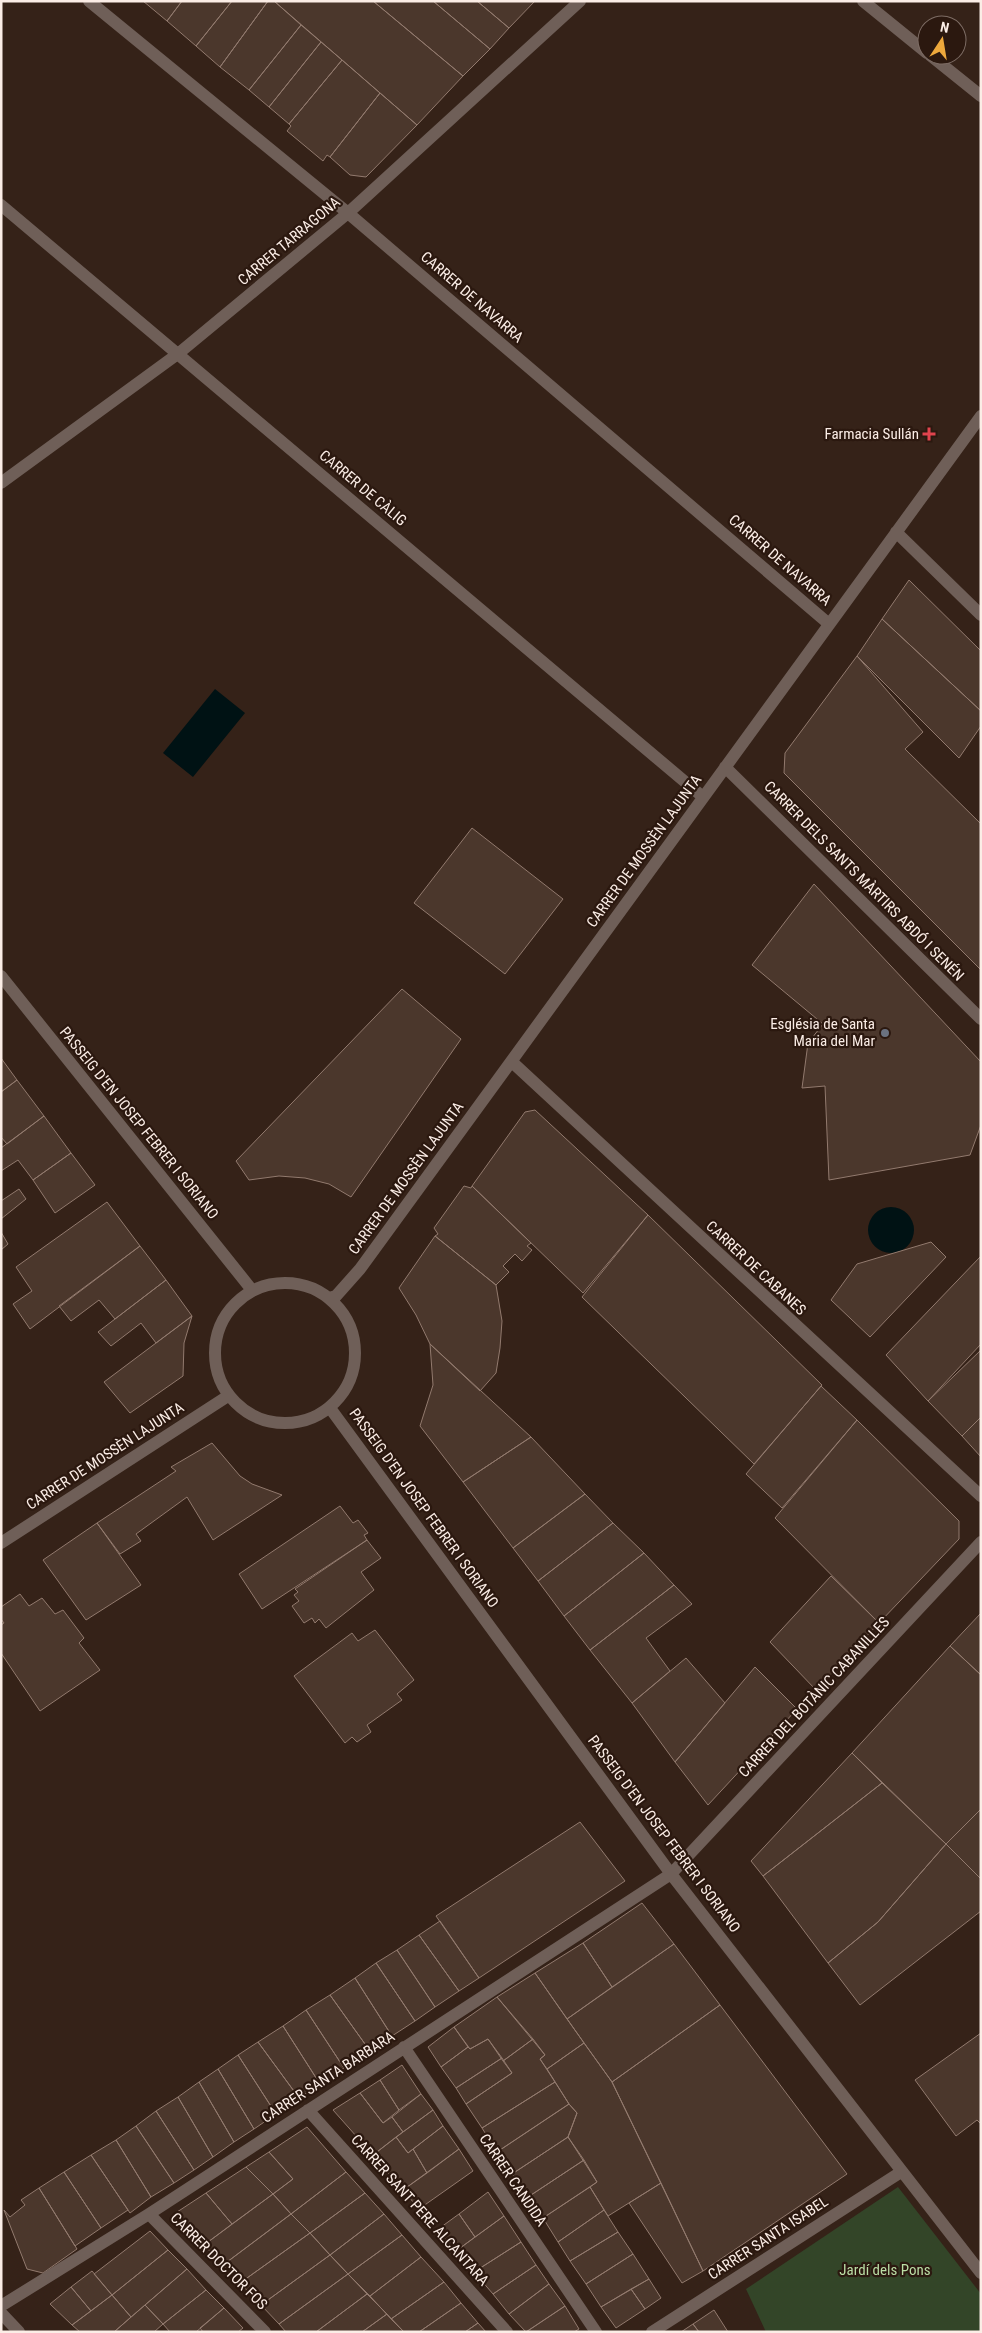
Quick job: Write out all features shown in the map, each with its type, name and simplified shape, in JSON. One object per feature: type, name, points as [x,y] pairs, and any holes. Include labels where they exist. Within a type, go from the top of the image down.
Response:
[{"type":"street","name":"CARRER DE NAVARRA","points":[[89,1],[348,213],[829,624]]},
{"type":"street","name":"CARRER TARRAGONA","points":[[1,483],[179,353],[348,213],[580,1]]},
{"type":"street","points":[[863,1],[917,45]]},
{"type":"street","points":[[942,65],[981,96]]},
{"type":"street","name":"CARRER DE CÀLIG","points":[[1,206],[179,353],[703,797]]},
{"type":"street","name":"CARRER DE MOSSÈN LAJUNTA","points":[[329,1298],[336,1296],[360,1269],[981,416]]},
{"type":"street","points":[[896,532],[981,615]]},
{"type":"street","name":"CARRER DELS SANTS MÀRTIRS ABDÓ I SENÉN","points":[[725,767],[981,1019]]},
{"type":"street","name":"PASSEIG D'EN JOSEP FEBRER I SORIANO","points":[[1,976],[252,1290]]},
{"type":"street","name":"CARRER DE CABANES","points":[[512,1062],[646,1189],[981,1496]]},
{"type":"street","points":[[291,1283],[311,1288],[329,1298],[343,1313],[352,1332],[356,1352],[353,1373],[344,1392],[330,1408],[310,1420],[288,1424],[265,1421],[244,1412],[228,1396],[217,1371],[214,1358],[216,1338],[223,1318],[236,1303],[252,1290],[271,1284],[291,1283]]},
{"type":"street","name":"CARRER DE MOSSÈN LAJUNTA","points":[[1,1544],[228,1396]]},
{"type":"street","name":"PASSEIG D'EN JOSEP FEBRER I SORIANO","points":[[330,1408],[671,1874],[981,2273]]},
{"type":"street","name":"CARRER DEL BOTÀNIC CABANILLES","points":[[671,1874],[981,1542]]},
{"type":"street","name":"CARRER SANTA BARBARA","points":[[1,2306],[149,2214],[671,1874]]},
{"type":"street","name":"CARRER CANDIDA","points":[[404,2047],[596,2332]]},
{"type":"street","name":"CARRER SANT PERE ALCANTARA","points":[[308,2110],[507,2332]]},
{"type":"street","name":"CARRER SANTA ISABEL","points":[[652,2332],[901,2172]]},
{"type":"street","name":"CARRER DOCTOR FOS","points":[[149,2214],[265,2332]]},
{"type":"street","points":[[1,2313],[19,2332]]},
{"type":"green space","name":"Jardí dels Pons","points":[[898,2187],[981,2294],[981,2332],[766,2332],[746,2289]]},
{"type":"shaded area","points":[[215,689],[245,713],[193,777],[163,753]]},
{"type":"shaded area","points":[[891,1207],[904,1211],[910,1217],[914,1230],[910,1243],[904,1249],[891,1253],[878,1249],[872,1243],[868,1230],[872,1217],[878,1211]]},
{"type":"building","points":[[143,1],[182,1],[167,21]]},
{"type":"building","points":[[182,1],[232,1],[196,46],[167,21]]},
{"type":"building","points":[[232,1],[268,1],[220,67],[196,46]]},
{"type":"building","points":[[268,1],[274,1],[301,25],[249,90],[220,67]]},
{"type":"building","points":[[274,1],[373,1],[463,76],[417,125]]},
{"type":"building","points":[[373,1],[433,1],[490,49],[463,76]]},
{"type":"building","points":[[433,1],[477,1],[509,28],[490,49]]},
{"type":"building","points":[[477,1],[535,1],[509,28]]},
{"type":"building","points":[[301,25],[321,42],[269,107],[249,90]]},
{"type":"building","points":[[321,42],[342,60],[289,124],[269,107]]},
{"type":"building","points":[[342,60],[380,93],[330,157],[327,155],[323,161],[287,131],[291,126],[289,124]]},
{"type":"building","points":[[380,93],[417,125],[366,177],[350,175],[330,157]]},
{"type":"building","points":[[909,580],[981,651],[981,711],[882,619]]},
{"type":"building","points":[[882,619],[981,711],[981,726],[959,758],[857,656]]},
{"type":"building","points":[[857,656],[923,732],[905,749],[981,824],[981,970],[784,773],[785,753]]},
{"type":"building","points":[[472,828],[563,899],[505,974],[414,903]]},
{"type":"building","name":"Església de Santa Maria del Mar","points":[[814,884],[981,1062],[981,1125],[970,1155],[829,1180],[825,1086],[802,1088],[808,1043],[823,1024],[752,965]]},
{"type":"building","points":[[402,989],[461,1039],[351,1197],[329,1184],[305,1178],[279,1176],[249,1180],[236,1161]]},
{"type":"building","points":[[1,1058],[17,1080],[1,1092]]},
{"type":"building","points":[[17,1080],[44,1116],[7,1144],[1,1137],[1,1092]]},
{"type":"building","points":[[535,1110],[648,1215],[583,1293],[472,1186],[525,1112]]},
{"type":"building","points":[[44,1116],[71,1153],[33,1180],[18,1160],[1,1171],[1,1148]]},
{"type":"building","points":[[71,1153],[95,1185],[55,1213],[33,1180]]},
{"type":"building","points":[[464,1186],[471,1188],[472,1186],[531,1243],[527,1246],[532,1250],[522,1261],[515,1254],[503,1266],[509,1272],[496,1285],[435,1236],[438,1234],[434,1228]]},
{"type":"building","points":[[19,1189],[26,1199],[1,1219],[1,1201]]},
{"type":"building","points":[[107,1202],[140,1246],[30,1329],[13,1304],[32,1291],[16,1267]]},
{"type":"building","points":[[648,1215],[822,1385],[754,1464],[582,1297]]},
{"type":"building","points":[[1,1232],[8,1244],[1,1250]]},
{"type":"building","points":[[435,1236],[496,1285],[502,1321],[500,1348],[496,1373],[480,1391],[430,1344],[416,1315],[399,1288]]},
{"type":"building","points":[[931,1242],[946,1257],[870,1337],[831,1300],[857,1264]]},
{"type":"building","points":[[140,1246],[166,1280],[115,1319],[99,1300],[71,1321],[59,1306]]},
{"type":"building","points":[[981,1256],[981,1344],[928,1401],[886,1355]]},
{"type":"building","points":[[166,1280],[192,1316],[156,1343],[141,1323],[111,1346],[98,1332]]},
{"type":"building","points":[[192,1316],[184,1343],[183,1376],[130,1413],[104,1382]]},
{"type":"building","points":[[430,1344],[531,1437],[463,1482],[420,1426],[433,1385]]},
{"type":"building","points":[[981,1350],[981,1417],[962,1436],[928,1401]]},
{"type":"building","points":[[821,1386],[857,1420],[782,1508],[746,1474]]},
{"type":"building","points":[[981,1417],[981,1457],[962,1436]]},
{"type":"building","points":[[857,1420],[959,1521],[959,1539],[879,1623],[775,1518]]},
{"type":"building","points":[[531,1437],[585,1494],[513,1548],[463,1482]]},
{"type":"building","points":[[212,1443],[240,1476],[252,1484],[282,1495],[213,1540],[187,1497],[136,1534],[141,1541],[120,1554],[97,1523],[176,1471],[171,1467]]},
{"type":"building","points":[[585,1494],[613,1523],[538,1581],[513,1548]]},
{"type":"building","points":[[340,1506],[353,1523],[358,1520],[368,1533],[364,1535],[367,1540],[262,1609],[239,1574]]},
{"type":"building","points":[[97,1523],[141,1585],[86,1620],[43,1560]]},
{"type":"building","points":[[613,1523],[644,1553],[564,1616],[538,1581]]},
{"type":"building","points":[[367,1540],[381,1558],[361,1572],[374,1590],[326,1628],[319,1619],[315,1623],[312,1618],[304,1623],[292,1606],[299,1601],[294,1595],[298,1592],[295,1589]]},
{"type":"building","points":[[644,1553],[674,1585],[590,1650],[564,1616]]},
{"type":"building","points":[[831,1576],[879,1623],[816,1690],[770,1642]]},
{"type":"building","points":[[674,1585],[692,1604],[646,1638],[670,1671],[632,1703],[590,1650]]},
{"type":"building","points":[[20,1594],[29,1606],[42,1598],[55,1614],[63,1610],[84,1638],[79,1643],[100,1670],[40,1711],[1,1653],[1,1625],[4,1623],[1,1619],[1,1607]]},
{"type":"building","points":[[981,1613],[981,1675],[950,1646]]},
{"type":"building","points":[[375,1630],[414,1680],[397,1694],[402,1700],[367,1725],[371,1732],[357,1742],[352,1737],[345,1743],[294,1676],[352,1633],[358,1641]]},
{"type":"building","points":[[950,1646],[981,1675],[981,1809],[946,1844],[852,1753]]},
{"type":"building","points":[[686,1658],[725,1703],[675,1762],[632,1703]]},
{"type":"building","points":[[755,1667],[797,1709],[708,1805],[675,1762]]},
{"type":"building","points":[[852,1753],[882,1783],[763,1876],[751,1861]]},
{"type":"building","points":[[882,1783],[946,1844],[878,1922],[828,1963],[763,1876]]},
{"type":"building","points":[[981,1809],[981,1879],[946,1844]]},
{"type":"building","points":[[580,1822],[625,1881],[479,1978],[436,1916]]},
{"type":"building","points":[[946,1844],[981,1879],[981,1911],[860,2005],[828,1963],[878,1922]]},
{"type":"building","points":[[642,1903],[674,1944],[612,1987],[583,1943]]},
{"type":"building","points":[[440,1921],[479,1978],[459,1991],[419,1935]]},
{"type":"building","points":[[419,1935],[459,1991],[435,2007],[397,1950]]},
{"type":"building","points":[[583,1943],[612,1987],[567,2019],[535,1973]]},
{"type":"building","points":[[674,1944],[720,2005],[612,2082],[567,2019]]},
{"type":"building","points":[[397,1950],[435,2007],[415,2021],[376,1963]]},
{"type":"building","points":[[376,1963],[415,2021],[392,2036],[355,1978]]},
{"type":"building","points":[[535,1973],[584,2043],[547,2069],[540,2059],[545,2055],[497,1997]]},
{"type":"building","points":[[355,1978],[392,2036],[370,2051],[330,1995]]},
{"type":"building","points":[[330,1995],[370,2051],[344,2068],[306,2010]]},
{"type":"building","points":[[497,1997],[533,2039],[503,2061],[488,2039],[470,2049],[454,2027]]},
{"type":"building","points":[[720,2005],[847,2174],[703,2271],[612,2082]]},
{"type":"building","points":[[306,2010],[344,2068],[320,2084],[283,2026]]},
{"type":"building","points":[[283,2026],[320,2084],[299,2098],[258,2042]]},
{"type":"building","points":[[454,2027],[468,2047],[441,2067],[428,2047]]},
{"type":"building","points":[[981,2033],[981,2124],[977,2120],[956,2136],[915,2080]]},
{"type":"building","points":[[488,2039],[502,2058],[456,2088],[441,2067],[468,2047],[470,2049]]},
{"type":"building","points":[[533,2039],[545,2055],[540,2059],[555,2082],[482,2128],[466,2104],[512,2073],[503,2061]]},
{"type":"building","points":[[258,2042],[299,2098],[276,2114],[238,2055]]},
{"type":"building","points":[[584,2043],[612,2082],[661,2183],[608,2216],[590,2187],[597,2182],[568,2137],[577,2113],[569,2104],[547,2069]]},
{"type":"building","points":[[238,2055],[276,2114],[254,2129],[218,2069]]},
{"type":"building","points":[[502,2058],[512,2073],[466,2104],[456,2088]]},
{"type":"building","points":[[402,2065],[421,2094],[399,2110],[380,2080]]},
{"type":"building","points":[[218,2069],[254,2129],[234,2142],[199,2082]]},
{"type":"building","points":[[380,2080],[399,2110],[383,2123],[360,2093]]},
{"type":"building","points":[[199,2082],[234,2142],[213,2157],[178,2097]]},
{"type":"building","points":[[555,2082],[569,2104],[497,2152],[482,2128]]},
{"type":"building","points":[[360,2093],[383,2123],[392,2117],[403,2132],[373,2155],[333,2110]]},
{"type":"building","points":[[421,2094],[433,2110],[403,2132],[392,2117]]},
{"type":"building","points":[[178,2097],[213,2157],[194,2170],[156,2111]]},
{"type":"building","points":[[569,2104],[577,2113],[568,2137],[512,2174],[497,2152]]},
{"type":"building","points":[[433,2110],[443,2126],[408,2153],[396,2137]]},
{"type":"building","points":[[156,2111],[194,2170],[174,2183],[136,2126]]},
{"type":"building","points":[[136,2126],[174,2183],[151,2197],[116,2140]]},
{"type":"building","points":[[443,2126],[459,2149],[427,2173],[413,2149]]},
{"type":"building","points":[[307,2127],[346,2172],[291,2214],[273,2194],[293,2179],[269,2152]]},
{"type":"building","points":[[396,2137],[408,2153],[413,2149],[427,2173],[403,2190],[373,2155]]},
{"type":"building","points":[[568,2137],[584,2160],[528,2197],[512,2174]]},
{"type":"building","points":[[116,2140],[151,2197],[130,2213],[91,2155]]},
{"type":"building","points":[[459,2149],[473,2171],[419,2209],[403,2190]]},
{"type":"building","points":[[269,2152],[293,2179],[273,2194],[246,2167]]},
{"type":"building","points":[[91,2155],[128,2210],[101,2228],[64,2172]]},
{"type":"building","points":[[584,2160],[597,2182],[543,2218],[528,2197]]},
{"type":"building","points":[[246,2167],[273,2194],[232,2224],[206,2193]]},
{"type":"building","points":[[64,2172],[101,2228],[75,2246],[39,2188]]},
{"type":"building","points":[[346,2172],[365,2193],[310,2233],[291,2214]]},
{"type":"building","points":[[661,2183],[703,2271],[682,2283],[629,2203]]},
{"type":"building","points":[[590,2187],[604,2210],[558,2242],[543,2218]]},
{"type":"building","points":[[39,2188],[77,2249],[43,2273],[27,2269],[4,2210],[10,2217],[25,2205],[21,2200]]},
{"type":"building","points":[[488,2192],[504,2216],[475,2237],[459,2214]]},
{"type":"building","points":[[206,2193],[232,2224],[204,2245],[174,2214]]},
{"type":"building","points":[[365,2193],[384,2214],[330,2255],[310,2233]]},
{"type":"building","points":[[273,2194],[291,2214],[223,2265],[204,2245]]},
{"type":"building","points":[[604,2210],[618,2232],[570,2261],[558,2242]]},
{"type":"building","points":[[291,2214],[310,2233],[240,2283],[223,2265]]},
{"type":"building","points":[[384,2214],[402,2235],[348,2274],[330,2255]]},
{"type":"building","points":[[459,2214],[475,2237],[456,2251],[437,2230]]},
{"type":"building","points":[[504,2216],[521,2242],[474,2272],[456,2251]]},
{"type":"building","points":[[150,2231],[168,2250],[112,2295],[94,2274]]},
{"type":"building","points":[[618,2232],[633,2254],[586,2284],[570,2261]]},
{"type":"building","points":[[310,2233],[330,2255],[261,2305],[240,2283]]},
{"type":"building","points":[[402,2235],[421,2257],[370,2296],[348,2274]]},
{"type":"building","points":[[521,2242],[536,2265],[493,2294],[474,2272]]},
{"type":"building","points":[[168,2250],[187,2269],[131,2317],[112,2295]]},
{"type":"building","points":[[633,2254],[649,2279],[601,2307],[586,2284]]},
{"type":"building","points":[[330,2255],[348,2274],[279,2324],[261,2305]]},
{"type":"building","points":[[421,2257],[444,2282],[391,2319],[370,2296]]},
{"type":"building","points":[[536,2265],[549,2284],[509,2314],[493,2294]]},
{"type":"building","points":[[187,2269],[206,2290],[163,2324],[145,2305]]},
{"type":"building","points":[[92,2271],[112,2295],[91,2311],[71,2287]]},
{"type":"building","points":[[348,2274],[367,2294],[316,2332],[286,2332],[279,2324]]},
{"type":"building","points":[[649,2279],[661,2298],[645,2309],[631,2289]]},
{"type":"building","points":[[444,2282],[461,2303],[419,2332],[404,2332],[391,2319]]},
{"type":"building","points":[[549,2284],[565,2306],[526,2332],[509,2314]]},
{"type":"building","points":[[71,2287],[91,2311],[72,2325],[50,2304]]},
{"type":"building","points":[[631,2289],[645,2309],[616,2328],[601,2307]]},
{"type":"building","points":[[206,2290],[224,2308],[196,2332],[170,2332],[163,2324]]},
{"type":"building","points":[[367,2294],[387,2314],[362,2332],[316,2332]]},
{"type":"building","points":[[112,2295],[131,2317],[114,2332],[80,2332],[72,2325]]},
{"type":"building","points":[[461,2303],[478,2323],[465,2332],[419,2332]]},
{"type":"building","points":[[145,2305],[163,2324],[154,2332],[114,2332]]},
{"type":"building","points":[[565,2306],[579,2329],[574,2332],[526,2332]]},
{"type":"building","points":[[224,2308],[243,2328],[238,2332],[203,2332],[200,2328]]},
{"type":"building","points":[[714,2310],[728,2332],[699,2332],[693,2324]]},
{"type":"building","points":[[387,2314],[404,2332],[362,2332]]},
{"type":"building","points":[[478,2323],[486,2332],[465,2332]]},
{"type":"building","points":[[693,2324],[699,2332],[681,2332]]},
{"type":"place","name":"Farmacia Sullán","points":[[929,434]]},
{"type":"place","name":"Església de Santa Maria del Mar","points":[[885,1033]]}]
